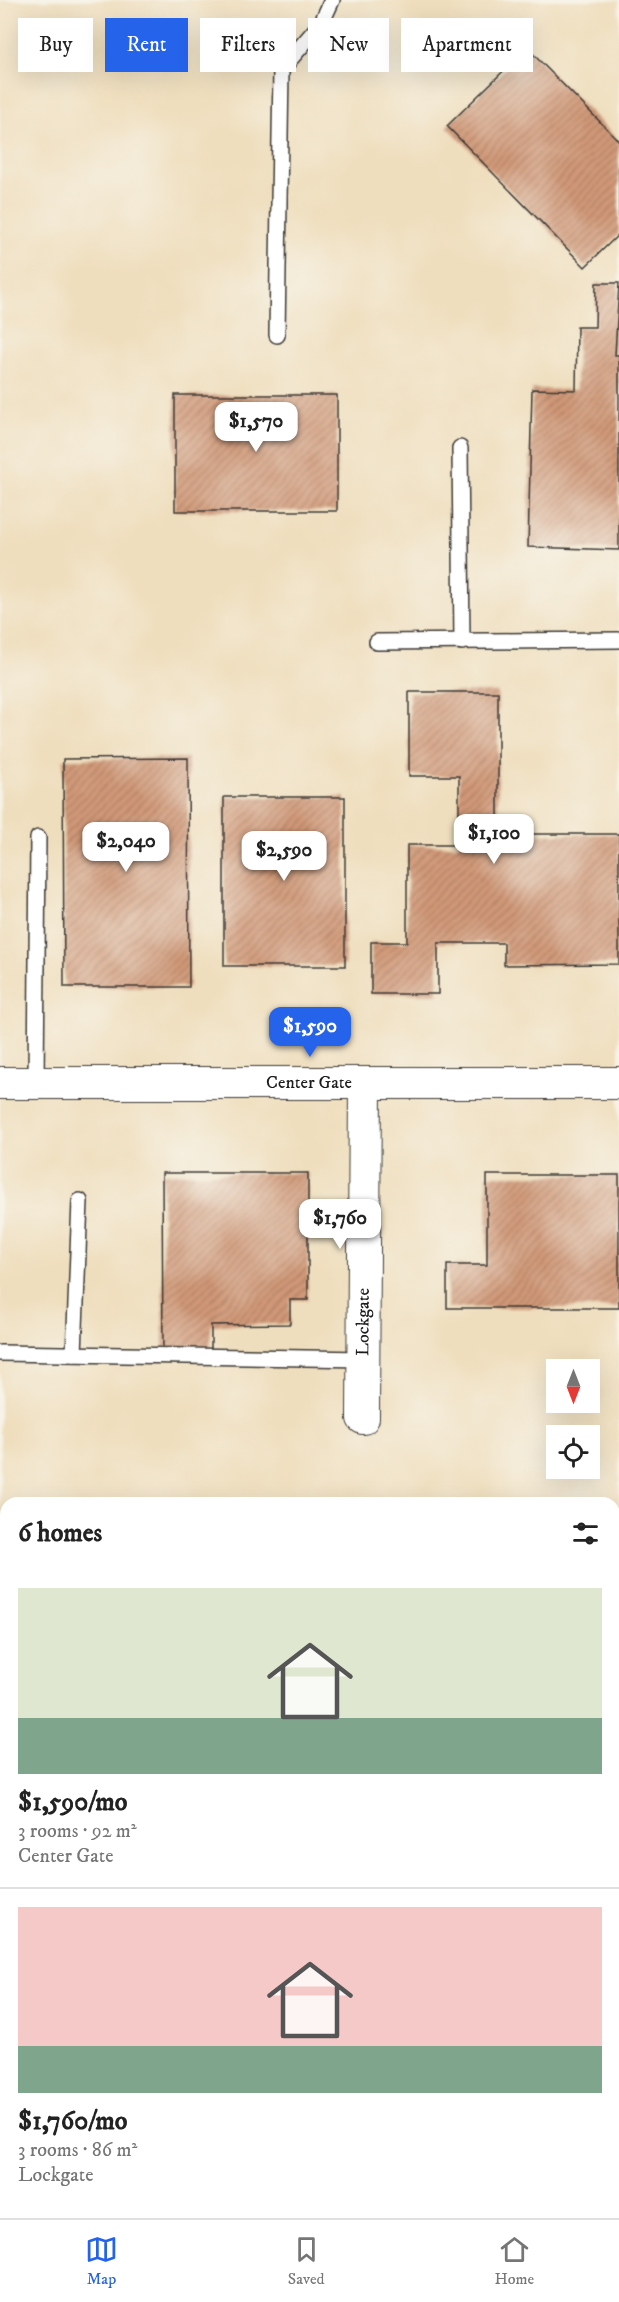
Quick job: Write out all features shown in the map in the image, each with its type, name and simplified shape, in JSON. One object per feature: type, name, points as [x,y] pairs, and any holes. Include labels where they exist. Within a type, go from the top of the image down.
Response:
[{"type":"street","name":"Center Gate","points":[[0,1083],[619,1083]]},
{"type":"street","name":"Lockgate","points":[[363,1418],[365,1083]]},
{"type":"lane","points":[[277,334],[281,70],[322,22],[332,0]]},
{"type":"lane","points":[[460,448],[462,642]]},
{"type":"lane","points":[[377,642],[619,640]]},
{"type":"lane","points":[[36,1083],[38,838]]},
{"type":"lane","points":[[75,1354],[80,1201]]},
{"type":"lane","points":[[0,1353],[364,1359]]},
{"type":"building","points":[[533,54],[619,141],[619,234],[585,267],[447,126],[502,72],[533,72]]},
{"type":"building","points":[[596,283],[619,283],[615,355],[619,355],[619,550],[528,547],[532,389],[576,390],[577,327],[595,327]]},
{"type":"building","points":[[175,395],[337,395],[337,511],[175,511]]},
{"type":"building","points":[[409,692],[498,692],[498,834],[619,834],[619,964],[504,965],[504,943],[438,943],[438,994],[371,994],[371,942],[407,942],[407,845],[459,845],[459,776],[409,776]]},
{"type":"building","points":[[188,758],[189,987],[64,987],[63,759]]},
{"type":"building","points":[[224,797],[345,797],[345,966],[224,966]]},
{"type":"building","points":[[162,1173],[308,1173],[308,1300],[290,1300],[290,1324],[211,1325],[211,1353],[163,1353]]},
{"type":"building","points":[[487,1175],[619,1175],[619,1308],[447,1308],[447,1265],[487,1265]]}]
